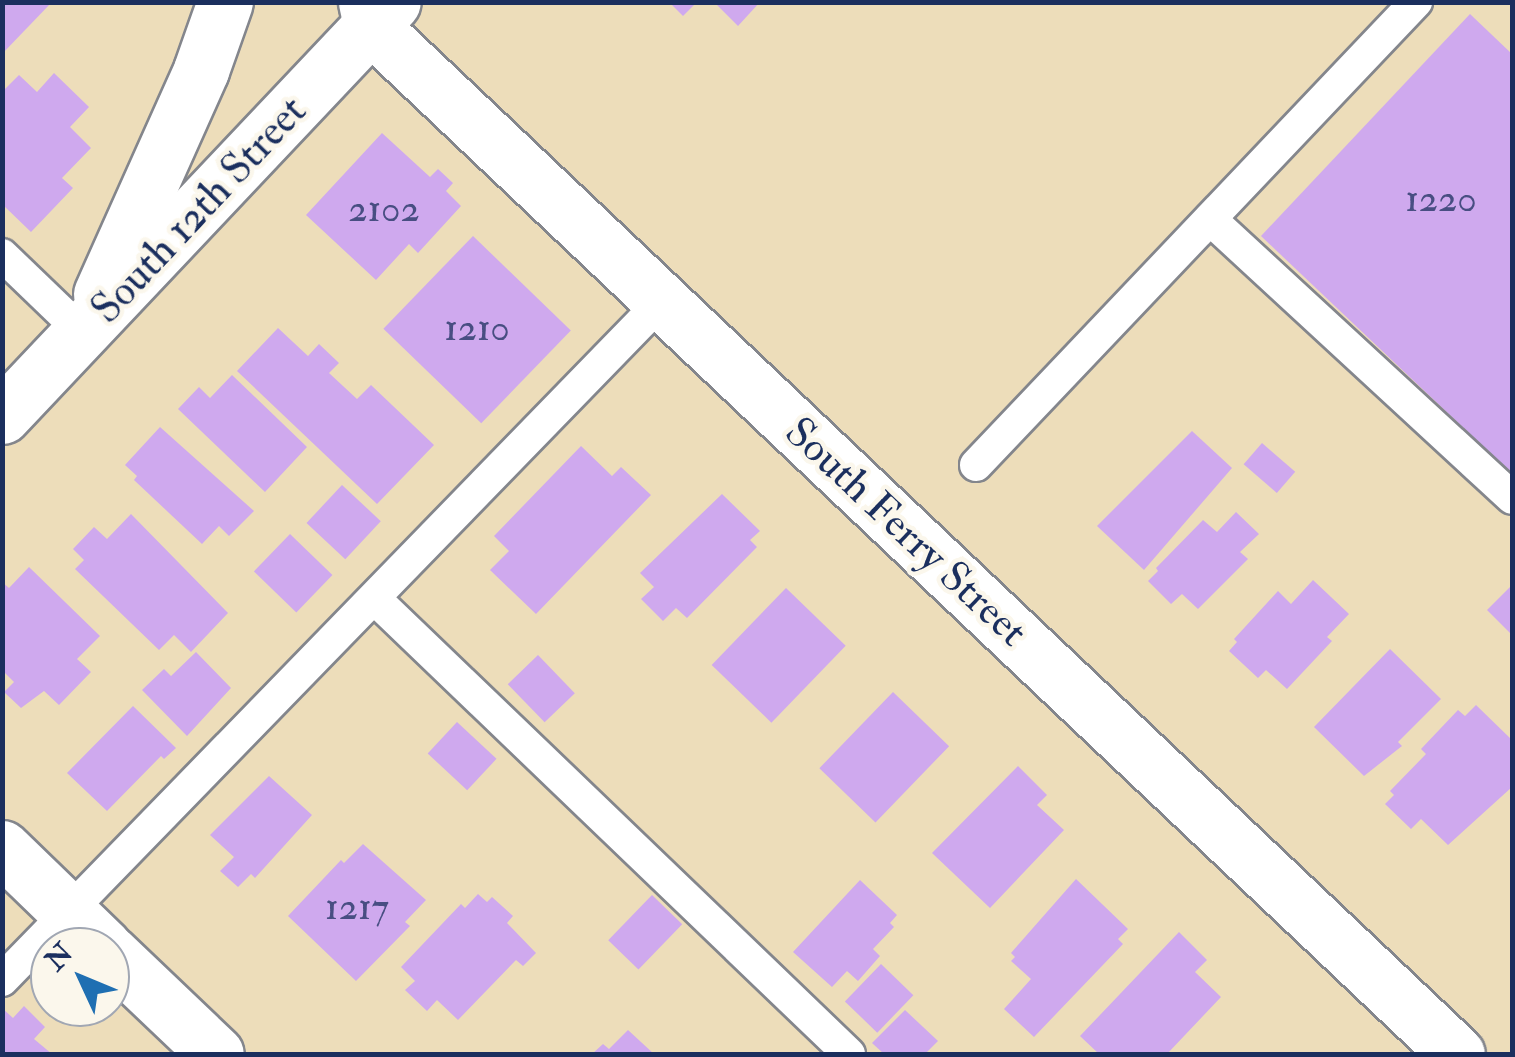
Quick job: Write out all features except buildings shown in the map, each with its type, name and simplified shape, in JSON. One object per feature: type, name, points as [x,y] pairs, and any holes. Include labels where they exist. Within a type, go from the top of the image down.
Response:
[{"type":"street","points":[[83,333],[201,70],[225,2]]},
{"type":"street","name":"South 12th Street","points":[[2,416],[83,333],[377,10]]},
{"type":"street","name":"South Ferry Street","points":[[377,10],[662,302],[1457,1054]]},
{"type":"street","points":[[2,848],[83,927]]},
{"type":"street","points":[[130,971],[216,1054]]},
{"type":"lane","points":[[976,465],[1416,2]]},
{"type":"lane","points":[[1210,219],[1512,498]]},
{"type":"lane","points":[[2,255],[83,333]]},
{"type":"lane","points":[[89,927],[375,599],[662,302]]},
{"type":"lane","points":[[375,599],[849,1054]]},
{"type":"lane","points":[[2,980],[30,963]]}]
